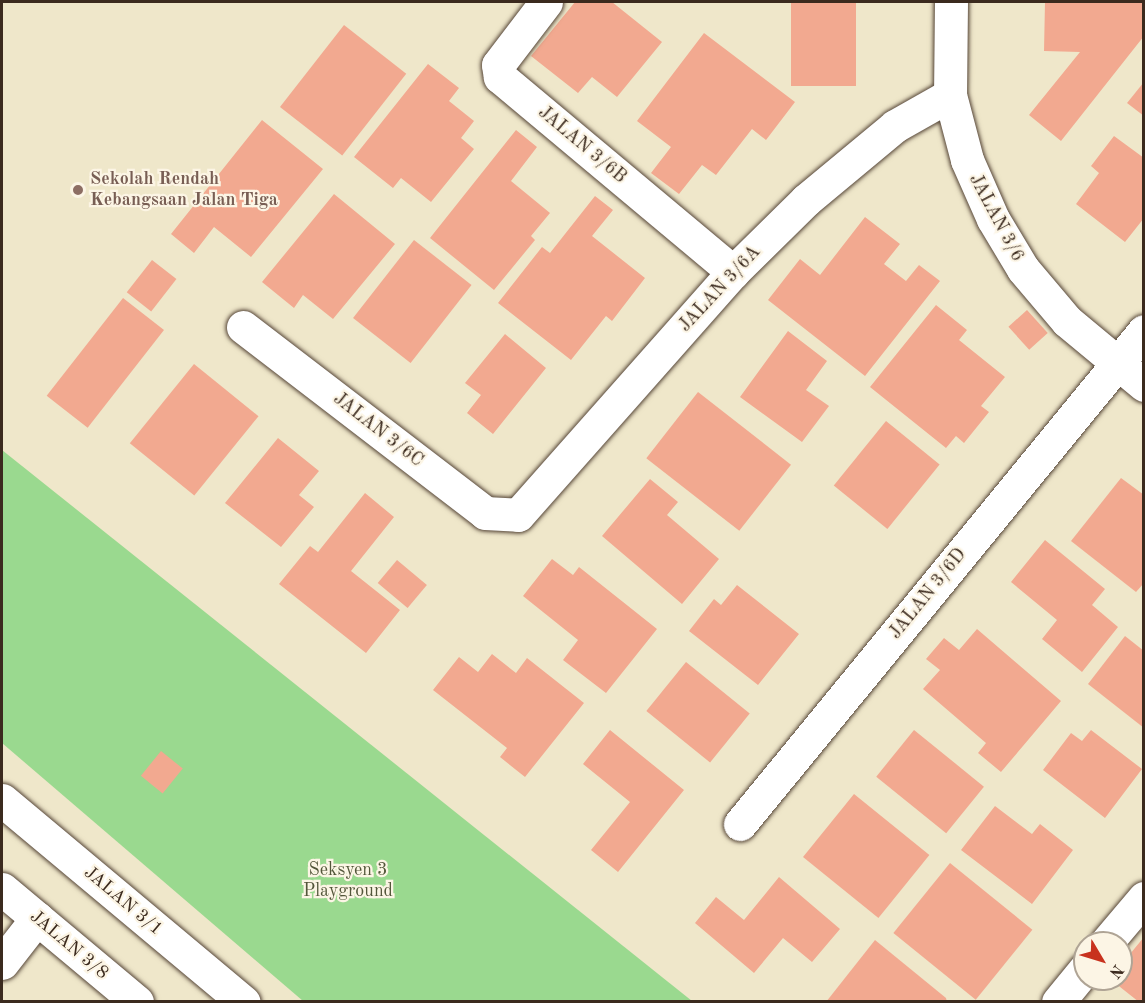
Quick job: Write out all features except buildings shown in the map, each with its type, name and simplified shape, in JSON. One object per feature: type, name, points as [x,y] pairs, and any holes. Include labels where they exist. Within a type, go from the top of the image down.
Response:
[{"type":"street","name":"JALAN 3/6B","points":[[546,2],[498,65],[500,77],[733,272]]},
{"type":"street","name":"JALAN 3/6","points":[[951,2],[950,95],[967,160],[993,219],[1023,269],[1067,321],[1143,385]]},
{"type":"street","name":"JALAN 3/6A","points":[[518,515],[733,272],[806,200],[895,126],[950,95]]},
{"type":"street","name":"JALAN 3/6C","points":[[243,327],[485,513],[518,515]]},
{"type":"street","name":"JALAN 3/6D","points":[[740,824],[1143,331]]},
{"type":"street","name":"JALAN 3/1","points":[[2,800],[244,1002]]},
{"type":"street","name":"JALAN 3/8","points":[[2,889],[136,1002]]},
{"type":"street","points":[[1116,931],[1143,898]]},
{"type":"street","points":[[2,963],[37,918]]},
{"type":"street","points":[[1058,1002],[1073,984]]},
{"type":"green space","name":"Seksyen 3 Playground","points":[[2,450],[692,1001],[303,1001],[2,743]]},
{"type":"place","name":"Sekolah Rendah Kebangsaan Jalan Tiga","points":[[78,190]]}]
